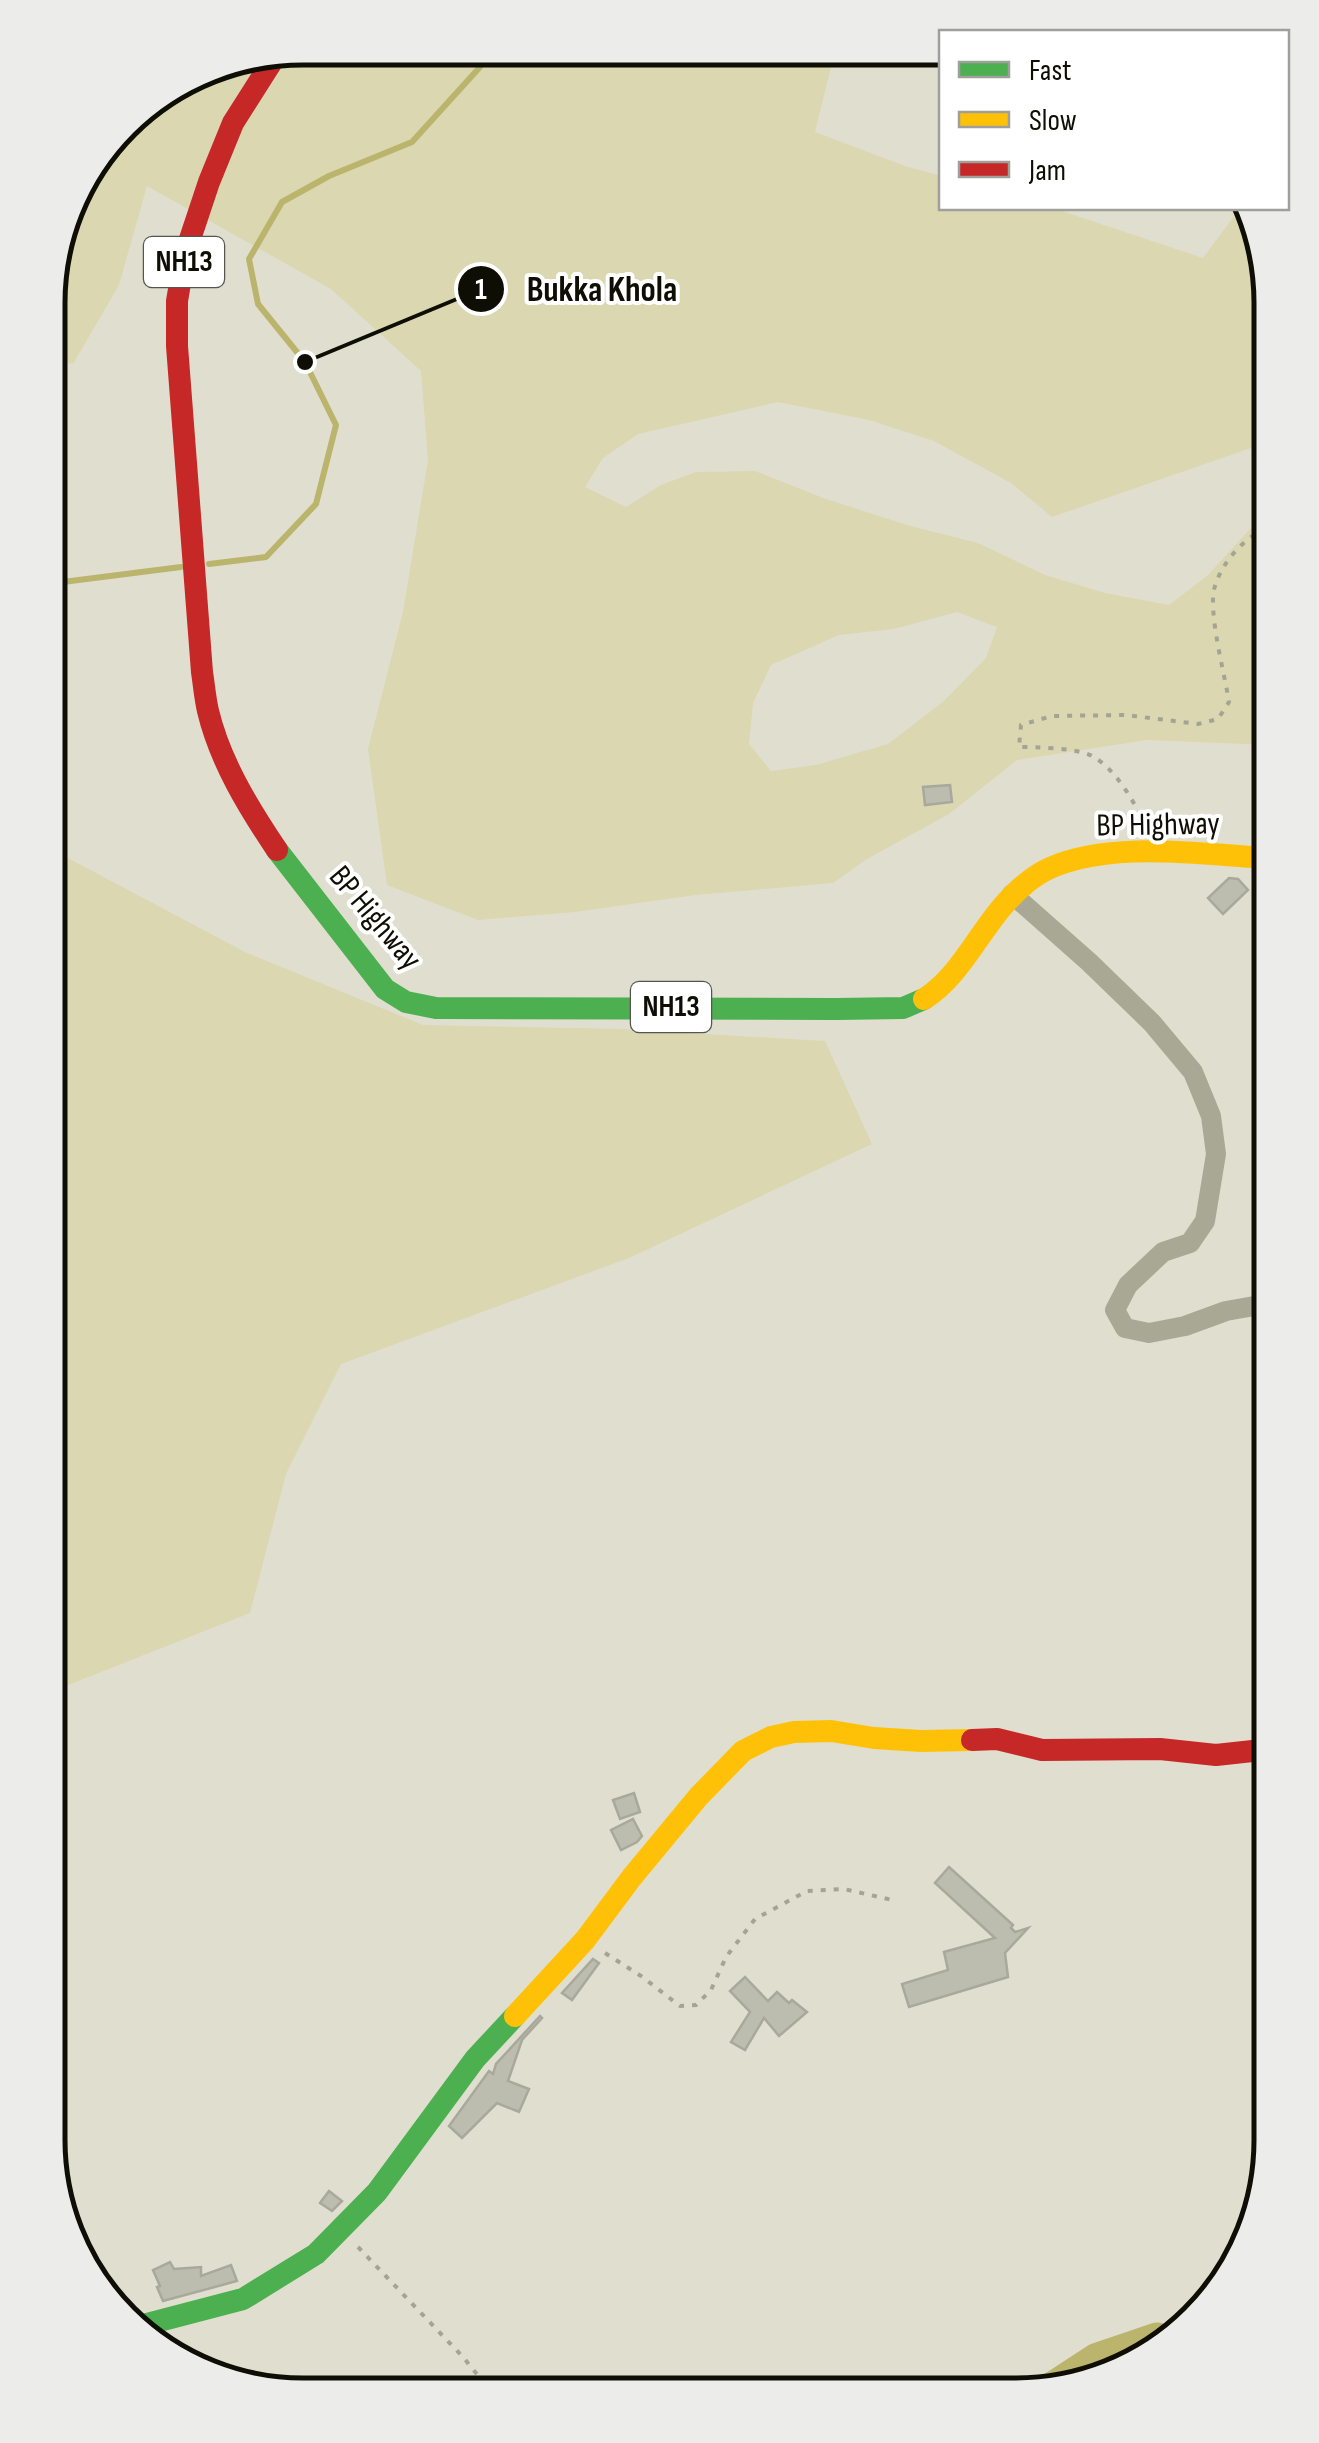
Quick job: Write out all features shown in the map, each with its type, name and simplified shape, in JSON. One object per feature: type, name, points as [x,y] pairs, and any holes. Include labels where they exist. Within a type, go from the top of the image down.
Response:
[{"type":"main road","name":"BP Highway","points":[[268,68],[233,123],[209,182],[185,254],[177,301],[202,672],[209,716],[248,805],[385,989],[406,1002],[436,1008],[906,1008],[925,999],[953,973],[1012,894],[1050,868],[1088,857],[1159,854],[1254,857]]},
{"type":"main road","points":[[151,2323],[243,2299],[316,2254],[377,2192],[475,2058],[585,1940],[699,1796],[744,1752],[770,1737],[794,1732],[831,1732],[922,1741],[997,1739],[1042,1750],[1160,1749],[1216,1755],[1253,1752]]},
{"type":"street","points":[[1012,894],[1152,1024],[1193,1072],[1211,1116],[1216,1154],[1205,1221],[1190,1244],[1163,1252],[1128,1285],[1114,1310],[1125,1328],[1150,1334],[1253,1307]]},
{"type":"path","points":[[1159,854],[1118,778],[1091,754],[1019,747],[1021,725],[1052,716],[1126,715],[1198,724],[1218,719],[1229,702],[1213,606],[1215,586],[1234,552],[1254,534]]},
{"type":"path","points":[[585,1940],[680,2006],[696,2005],[711,1990],[726,1957],[755,1918],[807,1891],[844,1889],[892,1900]]},
{"type":"path","points":[[340,2229],[480,2378]]},
{"type":"shaded area","points":[[303,65],[832,65],[815,132],[939,175],[939,210],[1059,210],[1203,258],[1236,214],[1252,272],[1254,447],[1052,517],[1011,483],[934,441],[869,420],[778,402],[638,434],[603,458],[585,487],[626,507],[661,485],[696,472],[755,471],[826,499],[978,543],[1045,575],[1105,593],[1169,605],[1208,575],[1254,528],[1254,744],[1147,740],[1017,760],[949,814],[867,859],[833,883],[478,920],[387,885],[368,749],[403,612],[428,460],[421,371],[331,289],[147,186],[119,285],[73,364],[65,363],[67,272],[78,226],[90,198],[114,158],[146,124],[212,83],[256,70]],"holes":[[[957,612],[997,627],[986,658],[944,701],[888,744],[816,765],[771,771],[749,744],[753,703],[771,665],[839,635],[894,629]]]},
{"type":"shaded area","points":[[65,856],[245,952],[423,1025],[621,1029],[825,1041],[872,1144],[629,1258],[341,1364],[286,1474],[250,1613],[65,1686]]},
{"type":"building","points":[[950,785],[952,802],[925,805],[923,787]]},
{"type":"building","points":[[1229,878],[1238,879],[1248,890],[1223,914],[1208,898]]},
{"type":"building","points":[[634,1793],[640,1812],[620,1819],[613,1800]]},
{"type":"building","points":[[633,1819],[642,1836],[621,1850],[611,1830]]},
{"type":"building","points":[[949,1867],[1013,1925],[1015,1932],[1028,1928],[1005,1953],[1008,1977],[909,2007],[902,1984],[948,1970],[944,1952],[995,1938],[935,1883]]},
{"type":"building","points":[[593,1959],[599,1963],[572,2000],[562,1993]]},
{"type":"building","points":[[745,1977],[768,2001],[777,1992],[807,2012],[779,2036],[764,2018],[745,2050],[731,2042],[750,2012],[730,1991]]},
{"type":"building","points":[[540,2016],[522,2040],[508,2081],[529,2089],[519,2112],[497,2103],[462,2138],[449,2126],[489,2071],[493,2074],[496,2064]]},
{"type":"building","points":[[329,2191],[342,2201],[332,2211],[320,2203]]},
{"type":"building","points":[[170,2262],[174,2269],[201,2267],[201,2276],[231,2265],[237,2281],[163,2301],[153,2270]]},
{"type":"waterway","points":[[209,564],[266,557],[316,504],[336,425],[305,362],[258,304],[249,259],[282,202],[329,176],[412,142],[480,65]]},
{"type":"waterway","points":[[65,582],[181,567]]},
{"type":"waterway","points":[[1088,2366],[1125,2351]]},
{"type":"traffic: fast","points":[[277,850],[385,989],[406,1002],[436,1008],[837,1009],[903,1008],[924,999]]},
{"type":"traffic: fast","points":[[151,2323],[243,2299],[316,2254],[377,2192],[475,2059],[515,2016]]},
{"type":"traffic: slow","points":[[924,999],[957,968],[1013,895],[1050,868],[1075,859],[1130,852],[1254,857]]},
{"type":"traffic: slow","points":[[515,2016],[585,1940],[699,1796],[743,1751],[771,1737],[794,1732],[831,1731],[921,1741],[972,1740]]},
{"type":"traffic: jam","points":[[268,68],[233,123],[185,254],[177,301],[177,346],[207,706],[227,766],[277,850]]},
{"type":"traffic: jam","points":[[972,1740],[997,1739],[1042,1750],[1160,1749],[1216,1755],[1253,1751]]},
{"type":"place","name":"Bukka Khola","points":[[305,362]]}]
